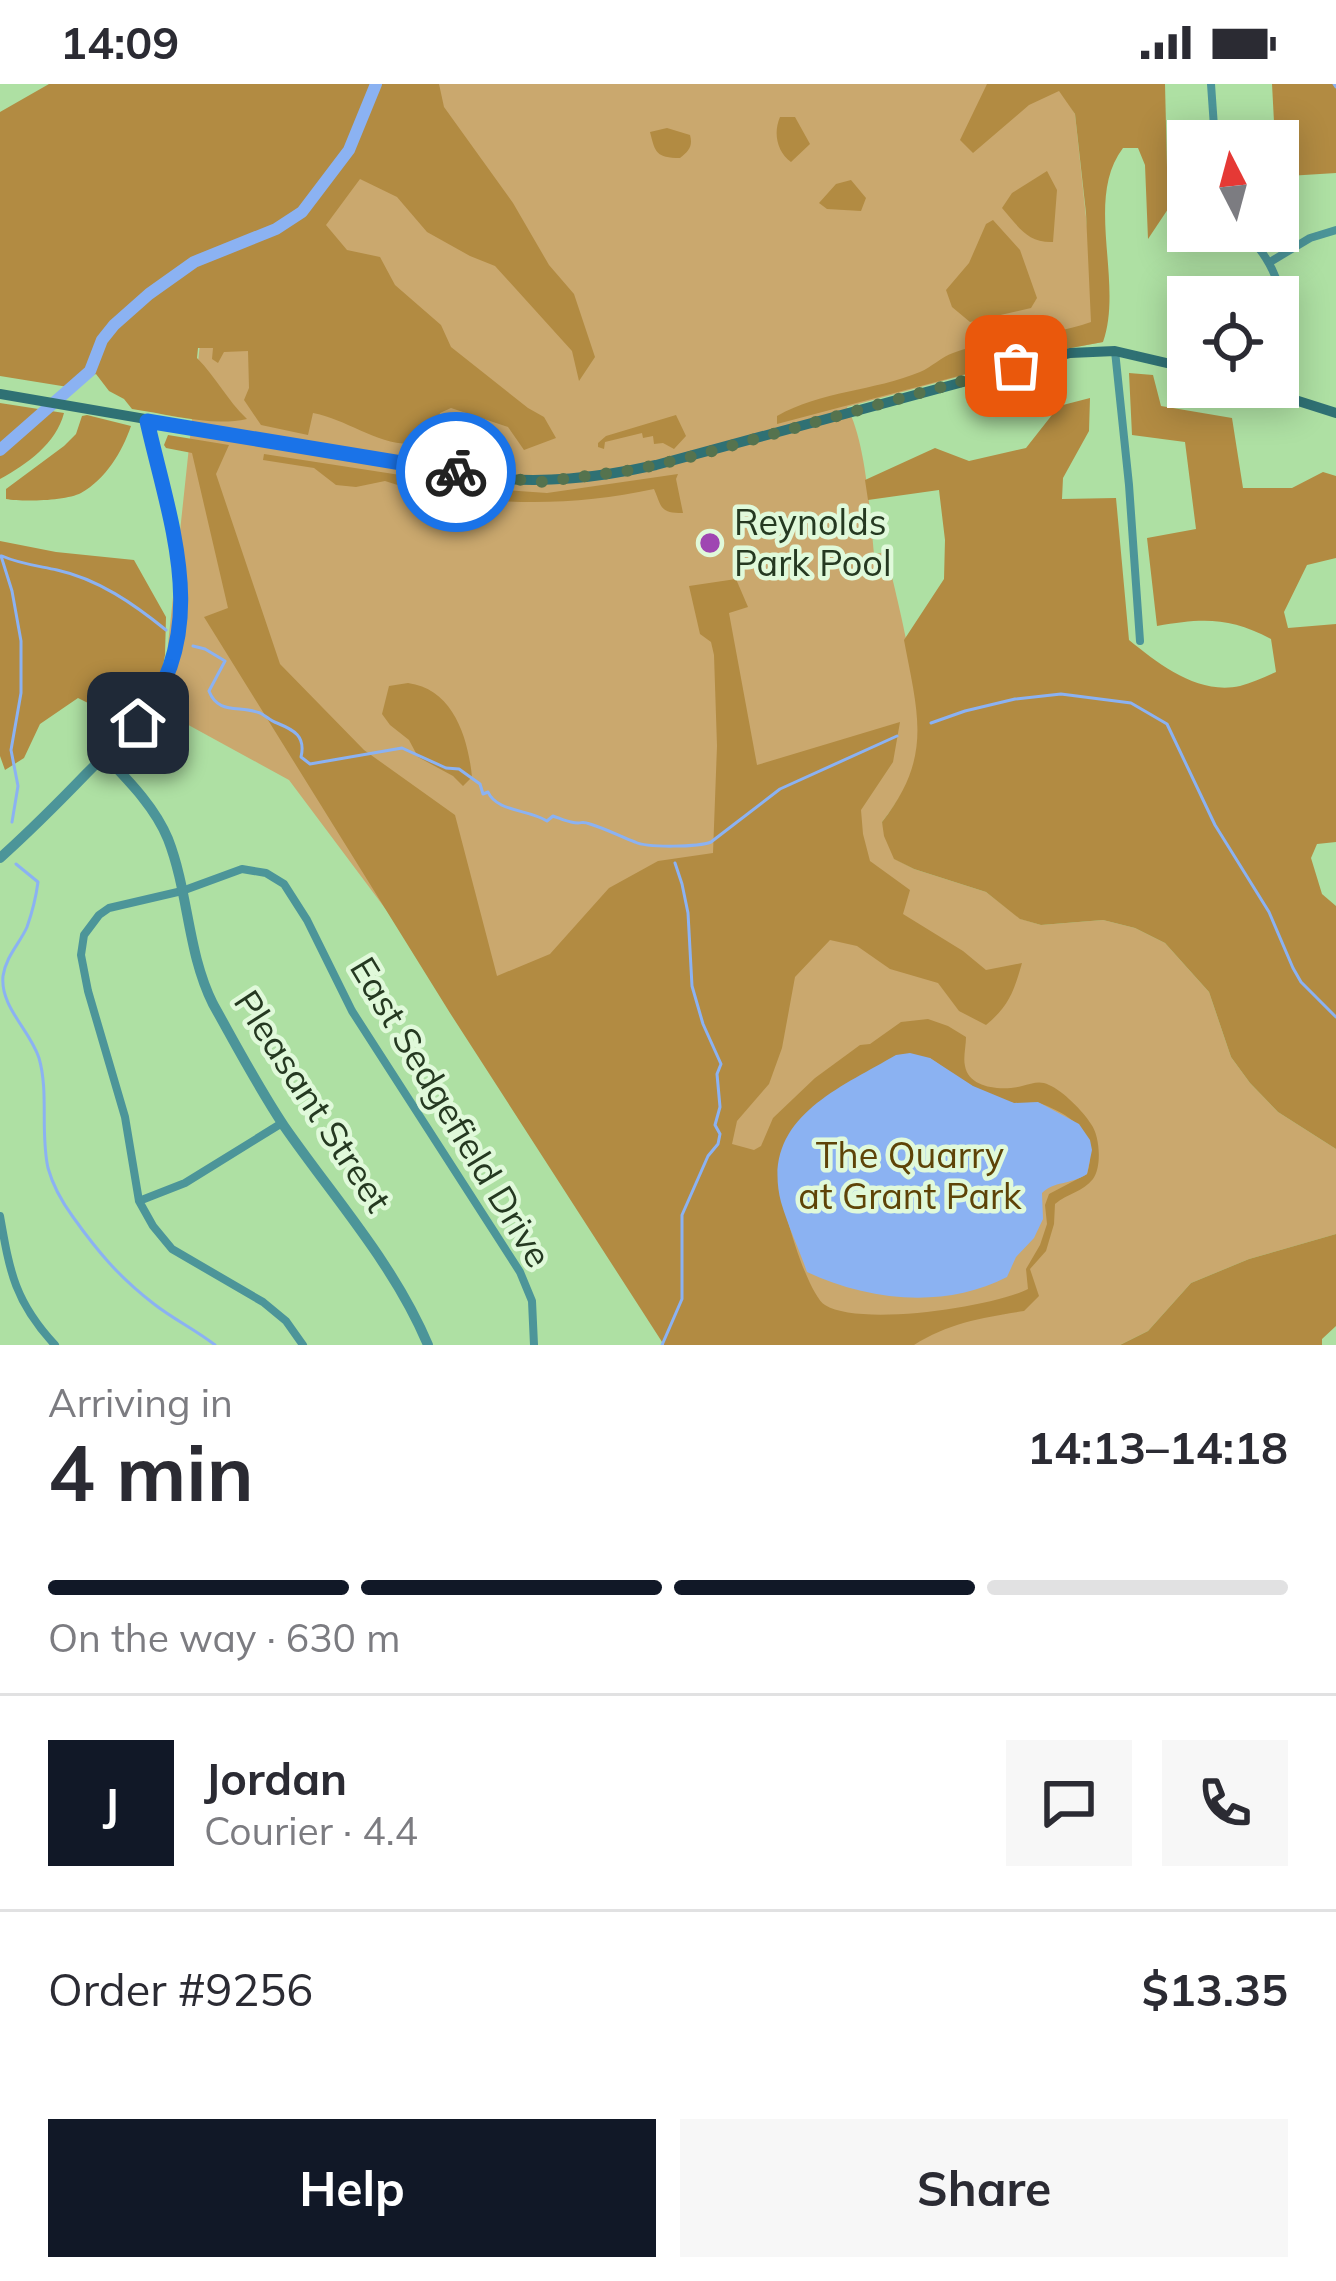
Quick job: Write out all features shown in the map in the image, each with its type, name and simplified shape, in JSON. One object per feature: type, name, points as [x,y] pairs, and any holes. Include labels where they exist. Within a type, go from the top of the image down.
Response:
[{"type":"main road","points":[[0,394],[483,476],[561,481],[698,455],[1040,360],[1115,352],[1167,363]]},
{"type":"main road","points":[[1299,401],[1336,413]]},
{"type":"street","points":[[1211,84],[1214,120]]},
{"type":"street","points":[[1270,262],[1310,238],[1336,230]]},
{"type":"street","points":[[1262,252],[1274,276]]},
{"type":"street","points":[[1115,352],[1140,641]]},
{"type":"street","points":[[0,859],[149,710],[172,668],[182,609],[181,575],[147,421]]},
{"type":"street","name":"Pleasant Street","points":[[105,756],[157,818],[169,842],[202,984],[283,1123],[389,1270],[428,1345]]},
{"type":"street","name":"East Sedgefield Drive","points":[[139,1201],[125,1117],[88,991],[81,946],[91,924],[109,908],[182,891],[230,871],[248,868],[277,878],[290,891],[352,1010],[510,1253],[532,1300],[534,1345]]},
{"type":"street","points":[[283,1123],[185,1183],[139,1201],[172,1249],[263,1302],[303,1345]]},
{"type":"street","points":[[0,1216],[17,1292],[55,1345]]},
{"type":"green space","name":"The Quarry at Grant Park","points":[[379,84],[1057,84],[1075,114],[1103,342],[847,407],[863,458],[874,554],[886,552],[918,713],[917,756],[903,791],[882,822],[895,859],[986,892],[1021,919],[1041,925],[1103,920],[1135,928],[1165,943],[1209,992],[1231,1057],[1250,1083],[1278,1112],[1336,1149],[1336,1234],[1249,1259],[1191,1283],[1148,1331],[1120,1345],[739,1345],[408,939],[289,780],[161,710],[209,259]]},
{"type":"shaded area","points":[[49,84],[439,84],[444,107],[513,203],[549,265],[574,294],[595,357],[579,381],[572,351],[495,266],[427,232],[397,197],[360,179],[326,225],[347,250],[380,257],[395,285],[441,325],[451,347],[544,417],[556,438],[524,450],[508,427],[451,408],[440,413],[434,438],[418,443],[388,441],[313,413],[308,435],[261,425],[244,400],[249,388],[248,351],[224,352],[218,363],[212,359],[213,348],[198,348],[197,358],[247,419],[233,421],[132,409],[96,374],[68,387],[0,376],[0,112]]},
{"type":"shaded area","points":[[987,84],[1165,84],[1167,210],[1148,239],[1145,165],[1138,148],[1123,148],[1106,191],[1110,294],[1103,342],[777,424],[777,416],[794,408],[902,378],[970,347],[1091,322],[1075,114],[1059,91],[1029,105],[973,153],[960,140]]},
{"type":"shaded area","points":[[1272,84],[1336,84],[1336,173],[1299,175],[1299,120],[1274,120]]},
{"type":"shaded area","points":[[780,117],[795,117],[810,144],[791,162],[778,142]]},
{"type":"shaded area","points":[[667,128],[690,135],[690,148],[680,158],[666,157],[655,149],[650,132]]},
{"type":"shaded area","points":[[1047,171],[1057,190],[1053,242],[1030,236],[1002,208],[1012,193]]},
{"type":"shaded area","points":[[851,180],[866,198],[861,211],[827,209],[819,203],[836,184]]},
{"type":"shaded area","points":[[993,220],[1020,250],[1037,298],[1031,308],[970,322],[952,307],[946,290],[969,263],[986,224]]},
{"type":"shaded area","points":[[1129,373],[1153,375],[1161,406],[1232,418],[1243,488],[1292,488],[1323,472],[1336,476],[1336,558],[1307,565],[1284,612],[1288,628],[1336,624],[1336,842],[1317,844],[1311,858],[1322,894],[1336,906],[1336,1149],[1278,1112],[1250,1083],[1231,1057],[1209,992],[1165,943],[1135,928],[1103,920],[1041,925],[1020,919],[986,892],[894,859],[884,836],[882,822],[909,777],[915,756],[917,713],[904,640],[944,579],[945,540],[939,490],[868,500],[865,480],[935,448],[969,461],[1026,448],[1059,406],[1090,398],[1089,431],[1063,478],[1062,499],[1116,498],[1129,640],[1167,668],[1209,686],[1240,686],[1276,672],[1271,639],[1256,632],[1216,621],[1157,626],[1147,538],[1196,529],[1185,442],[1132,435]]},
{"type":"shaded area","points":[[0,403],[64,413],[47,444],[0,479]]},
{"type":"shaded area","points":[[87,415],[131,426],[105,473],[81,493],[65,498],[6,499],[6,489],[64,446]]},
{"type":"shaded area","points":[[676,415],[686,436],[674,449],[654,444],[653,436],[643,438],[642,433],[605,442],[604,449],[598,447],[606,436]]},
{"type":"shaded area","points":[[168,435],[229,445],[216,474],[280,664],[364,750],[455,815],[497,976],[550,954],[609,888],[658,861],[713,853],[714,655],[711,642],[700,634],[689,586],[736,579],[748,607],[729,613],[757,765],[900,722],[893,762],[861,810],[870,861],[910,890],[903,914],[986,970],[1022,963],[1013,990],[986,1025],[959,1011],[938,983],[890,969],[857,946],[830,940],[795,977],[782,1048],[769,1084],[737,1121],[732,1144],[754,1150],[761,1146],[773,1118],[815,1078],[901,1022],[928,1019],[948,1026],[966,1037],[964,1063],[973,1080],[997,1088],[1049,1085],[1078,1108],[1096,1136],[1096,1174],[1085,1187],[1055,1204],[1046,1251],[1030,1269],[1039,1296],[1024,1311],[953,1326],[914,1345],[664,1345],[204,617],[228,608],[192,453],[164,445]],"holes":[[[930,1058],[992,1096],[1042,1104],[1065,1115],[1087,1138],[1087,1174],[1049,1194],[1047,1224],[1026,1269],[1028,1289],[926,1312],[866,1314],[825,1305],[810,1283],[795,1244],[780,1175]]]},
{"type":"shaded area","points":[[264,454],[491,489],[547,493],[678,474],[683,513],[663,508],[654,489],[577,500],[500,501],[485,516],[472,514],[458,501],[417,496],[385,481],[356,487],[336,485],[314,468],[263,460]]},
{"type":"shaded area","points":[[0,541],[134,560],[166,617],[157,697],[126,722],[78,698],[40,724],[24,758],[5,770],[0,756]]},
{"type":"shaded area","points":[[408,683],[436,695],[455,717],[467,746],[472,777],[463,786],[418,757],[409,740],[382,714],[389,686]]},
{"type":"shaded area","points":[[1336,1234],[1336,1326],[1322,1345],[1120,1345],[1148,1331],[1191,1283],[1249,1259]]},
{"type":"water","points":[[896,1055],[930,1058],[973,1086],[1014,1103],[1038,1102],[1079,1124],[1092,1150],[1087,1174],[1042,1193],[1043,1219],[1007,1277],[958,1294],[881,1295],[807,1272],[781,1202],[778,1173],[782,1149],[793,1128],[829,1095]]},
{"type":"waterway","points":[[0,450],[90,371],[102,340],[149,294],[194,262],[276,229],[302,212],[349,150],[376,84]]},
{"type":"waterway","points":[[1,556],[21,641],[21,693],[11,750],[18,786],[12,822]]},
{"type":"waterway","points":[[2,556],[101,586],[166,630]]},
{"type":"waterway","points":[[193,646],[225,661],[209,691],[213,699],[260,713],[293,731],[302,744],[301,757],[310,764],[402,748],[459,769],[480,784],[483,794],[488,792],[506,807],[547,821],[553,816],[587,823],[650,845],[711,842],[780,789],[897,736]]},
{"type":"waterway","points":[[931,723],[1015,699],[1061,694],[1131,703],[1167,724],[1215,825],[1269,912],[1301,982],[1336,1017]]},
{"type":"waterway","points":[[662,1345],[682,1299],[682,1215],[720,1134],[715,1125],[721,1064],[692,986],[688,913],[675,863]]},
{"type":"waterway","points":[[16,864],[38,882],[27,927],[10,956],[3,987],[39,1058],[52,1181],[73,1217],[120,1274],[215,1345]]},
{"type":"way so far","points":[[456,472],[540,482],[634,470],[1016,366]]},
{"type":"place","name":"Reynolds Park Pool","points":[[710,543]]},
{"type":"route","points":[[138,723],[172,668],[182,609],[181,575],[147,421],[456,472]]}]
